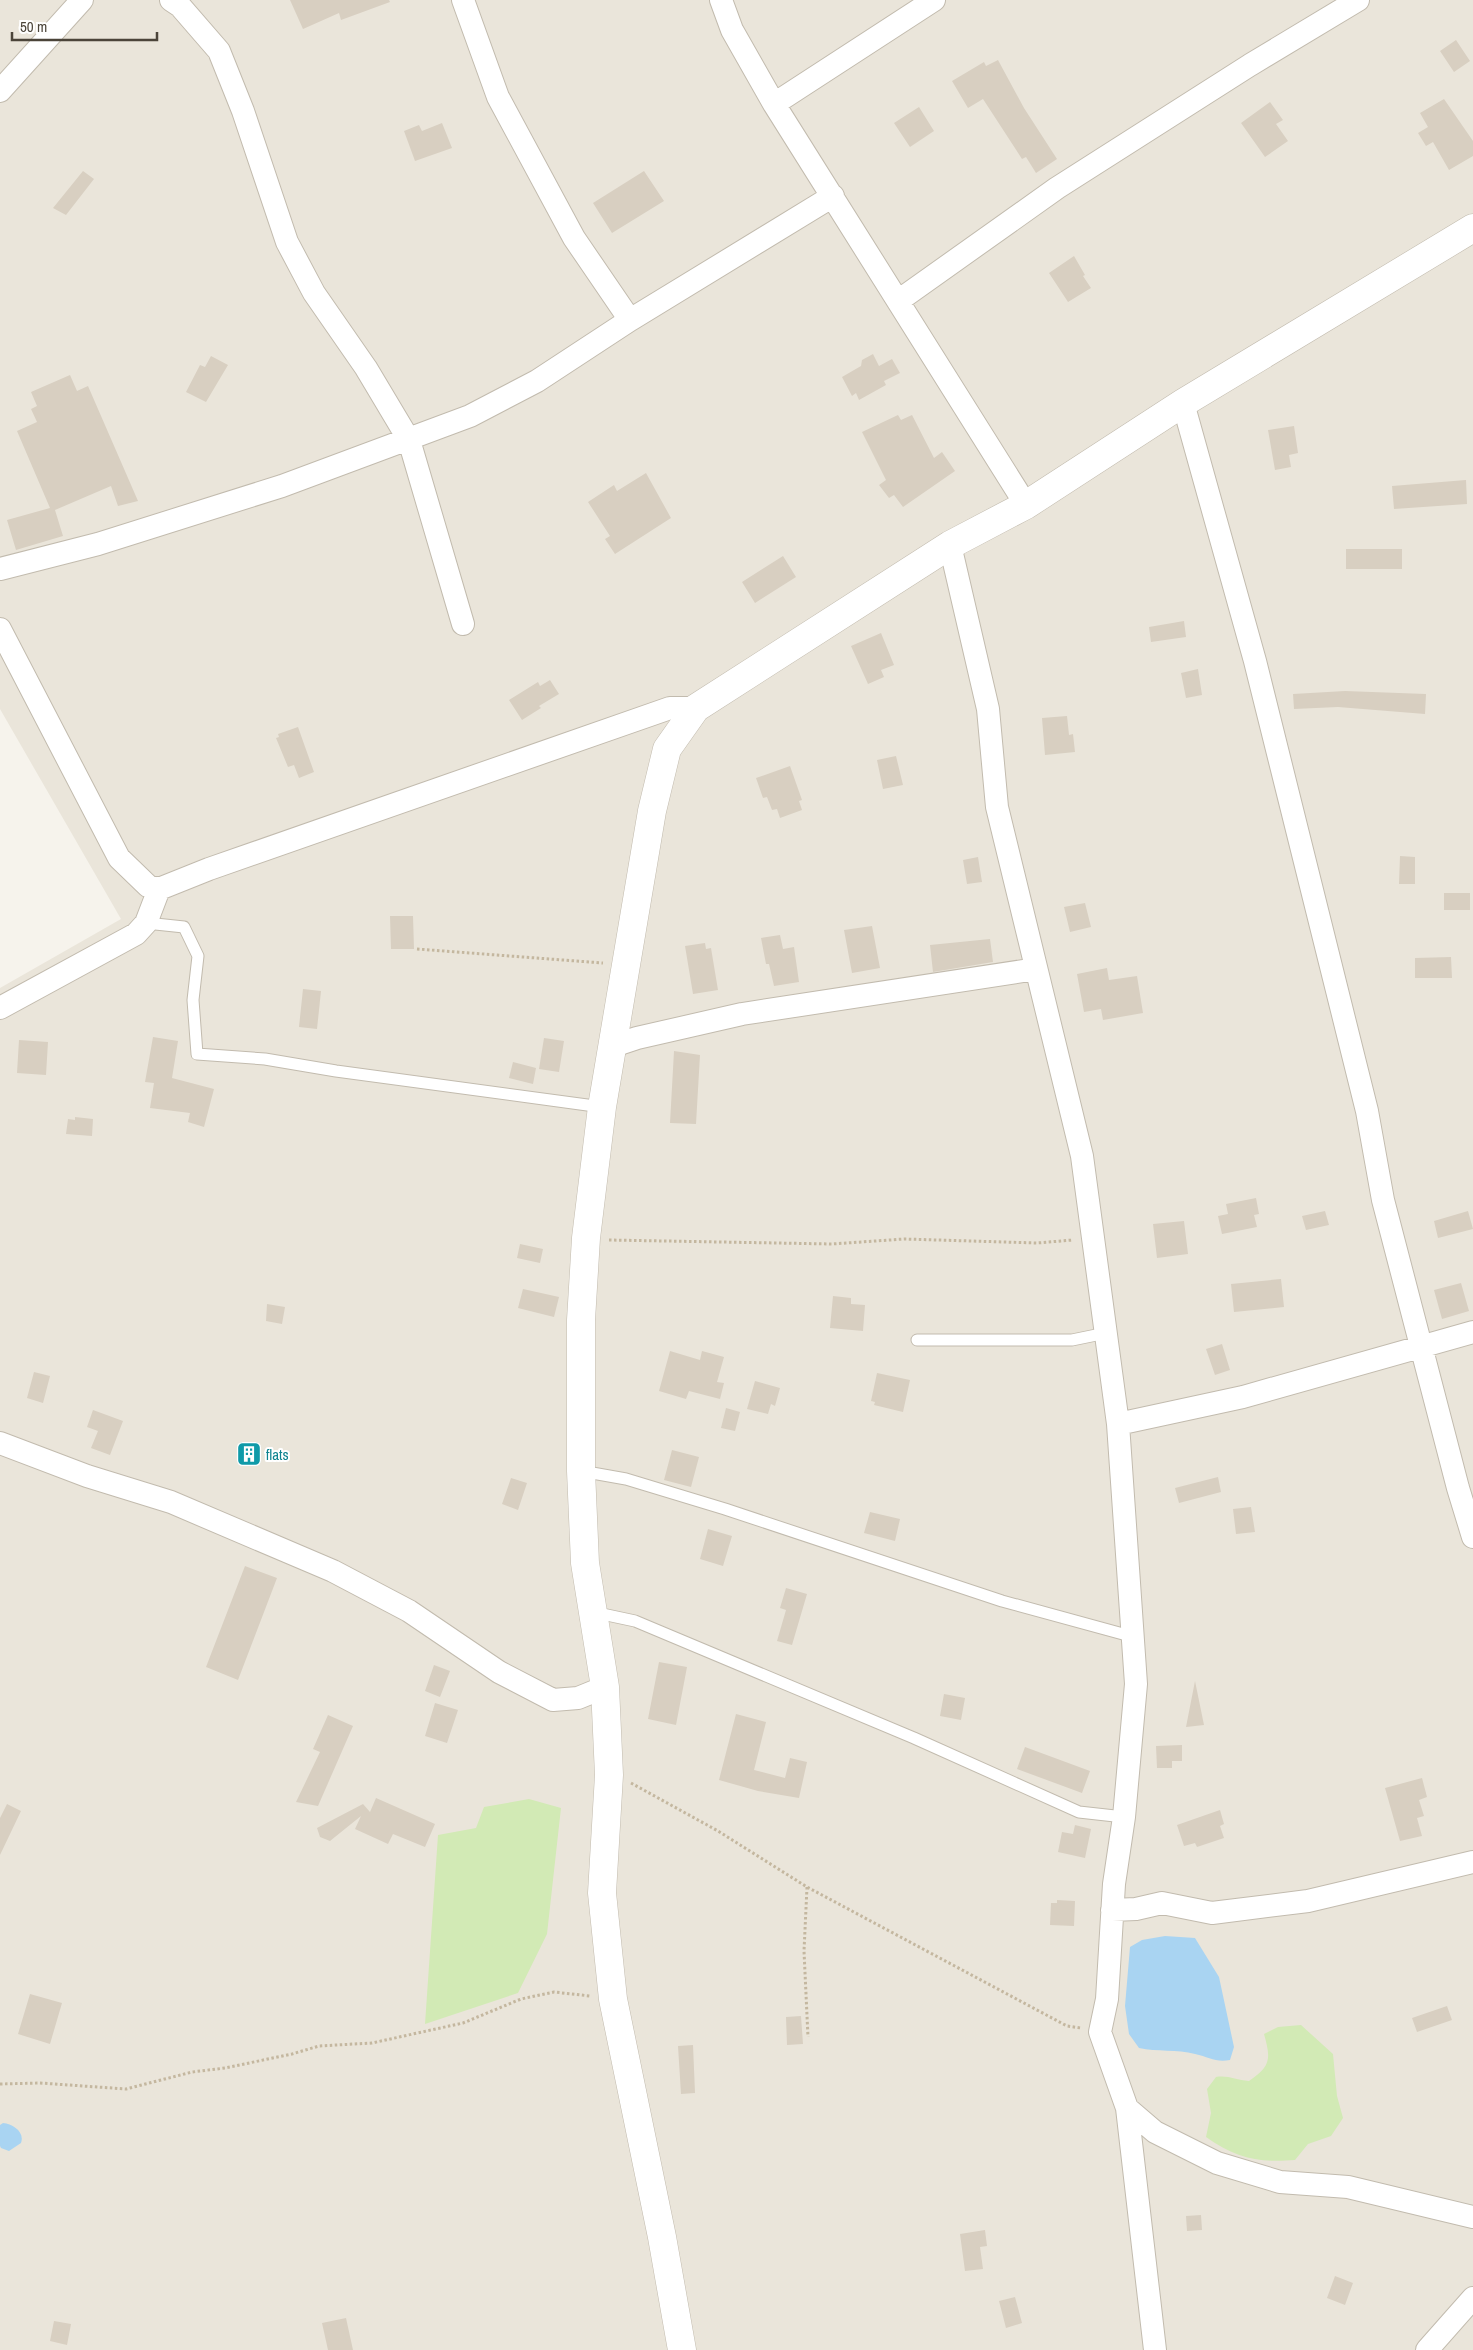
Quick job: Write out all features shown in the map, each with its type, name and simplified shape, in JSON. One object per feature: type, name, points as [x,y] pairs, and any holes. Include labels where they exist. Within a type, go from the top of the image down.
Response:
[{"type":"street","points":[[0,91],[82,0]]},
{"type":"street","points":[[171,0],[180,6],[219,51],[243,111],[287,242],[314,292],[366,368],[409,440],[463,624]]},
{"type":"street","points":[[463,0],[498,97],[574,238],[630,320]]},
{"type":"street","points":[[721,0],[732,30],[774,104],[1026,505]]},
{"type":"street","points":[[774,104],[934,0]]},
{"type":"street","points":[[898,301],[1057,188],[1250,65],[1358,0]]},
{"type":"street","points":[[0,569],[98,544],[282,486],[470,416],[537,381],[630,320],[833,196]]},
{"type":"street","points":[[682,2350],[662,2237],[613,1999],[602,1893],[609,1775],[605,1687],[591,1612],[585,1563],[581,1471],[581,1320],[586,1238],[610,1047],[652,811],[667,748],[696,708],[950,545],[1026,505],[1183,403],[1473,228]]},
{"type":"street","points":[[1183,403],[1255,661],[1297,836],[1326,939],[1367,1111],[1384,1200],[1421,1348],[1473,1537]]},
{"type":"street","points":[[950,545],[988,709],[991,764],[997,807],[1082,1156],[1118,1424],[1136,1684],[1124,1817],[1112,1910],[1107,2000],[1100,2032],[1127,2108],[1155,2350]]},
{"type":"street","points":[[0,629],[119,858],[148,886],[159,889],[218,866],[670,708],[696,708]]},
{"type":"street","points":[[0,1008],[136,934],[146,923],[159,889]]},
{"type":"street","points":[[610,1047],[637,1038],[742,1014],[1036,969]]},
{"type":"street","points":[[1118,1424],[1243,1397],[1473,1332]]},
{"type":"street","points":[[0,1443],[87,1476],[171,1502],[333,1570],[409,1612],[499,1672],[553,1700],[578,1698],[605,1687]]},
{"type":"street","points":[[1112,1910],[1136,1909],[1162,1903],[1212,1913],[1308,1901],[1473,1862]]},
{"type":"street","points":[[1127,2108],[1155,2132],[1217,2163],[1280,2182],[1348,2187],[1473,2217]]},
{"type":"street","points":[[1427,2350],[1473,2298]]},
{"type":"lane","points":[[146,923],[184,927],[198,956],[193,1000],[197,1054],[266,1059],[336,1071],[602,1107]]},
{"type":"lane","points":[[917,1340],[1072,1340],[1106,1334]]},
{"type":"lane","points":[[581,1471],[626,1479],[1002,1601],[1134,1637]]},
{"type":"lane","points":[[591,1612],[635,1621],[914,1738],[1079,1812],[1124,1817]]},
{"type":"path","points":[[417,949],[626,964]]},
{"type":"path","points":[[586,1238],[832,1244],[904,1239],[1036,1243],[1093,1239]]},
{"type":"path","points":[[609,1775],[621,1778],[718,1831],[807,1887],[1068,2026],[1100,2032]]},
{"type":"path","points":[[807,1887],[804,1951],[808,2037]]},
{"type":"path","points":[[0,2084],[40,2083],[126,2089],[192,2072],[225,2068],[292,2054],[319,2046],[372,2043],[463,2023],[521,1999],[554,1992],[613,1999]]},
{"type":"shaded area","points":[[0,0],[1473,0],[1473,2350],[0,2350],[0,988],[121,919],[0,709]]},
{"type":"green space","points":[[529,1799],[561,1808],[547,1934],[518,1993],[425,2024],[438,1835],[476,1828],[484,1807]]},
{"type":"green space","points":[[1301,2025],[1333,2054],[1337,2096],[1343,2118],[1331,2136],[1308,2144],[1295,2160],[1282,2161],[1248,2158],[1227,2150],[1206,2137],[1211,2113],[1207,2089],[1216,2077],[1249,2081],[1262,2071],[1267,2061],[1268,2050],[1264,2034],[1278,2027]]},
{"type":"water","points":[[1165,1936],[1195,1938],[1219,1977],[1234,2047],[1230,2060],[1216,2060],[1195,2054],[1139,2048],[1129,2034],[1125,2006],[1130,1947],[1142,1940]]},
{"type":"water","points":[[3,2123],[17,2129],[22,2139],[21,2143],[9,2151],[0,2146],[0,2125]]},
{"type":"building","points":[[290,0],[389,0],[390,2],[341,20],[339,13],[303,29]]},
{"type":"building","points":[[1456,40],[1470,61],[1454,72],[1440,51]]},
{"type":"building","points":[[998,60],[1024,108],[1057,159],[1036,173],[1026,157],[1022,159],[983,99],[968,108],[952,81],[984,62],[986,66]]},
{"type":"building","points":[[1444,99],[1473,141],[1473,156],[1449,170],[1433,142],[1426,146],[1418,133],[1428,127],[1420,113]]},
{"type":"building","points":[[1270,102],[1283,120],[1276,124],[1288,141],[1265,157],[1241,123]]},
{"type":"building","points":[[919,107],[934,131],[910,147],[894,123]]},
{"type":"building","points":[[442,123],[452,148],[415,161],[404,131],[419,125],[422,131]]},
{"type":"building","points":[[83,171],[94,179],[66,215],[53,208]]},
{"type":"building","points":[[644,171],[664,201],[612,233],[593,203]]},
{"type":"building","points":[[1074,256],[1091,288],[1068,302],[1049,273]]},
{"type":"building","points":[[873,354],[879,366],[892,359],[900,373],[884,381],[886,385],[859,400],[856,393],[852,396],[842,377],[861,366],[862,360]]},
{"type":"building","points":[[211,356],[228,365],[206,402],[186,392],[200,365],[205,367]]},
{"type":"building","points":[[70,375],[77,391],[88,386],[138,501],[118,506],[111,486],[55,510],[63,536],[16,550],[7,520],[50,508],[17,431],[37,422],[31,409],[37,406],[31,392]]},
{"type":"building","points":[[898,415],[901,420],[912,415],[934,458],[942,452],[955,471],[903,507],[894,495],[889,498],[879,485],[886,480],[862,432]]},
{"type":"building","points":[[1294,426],[1298,453],[1289,455],[1291,467],[1275,470],[1268,430]]},
{"type":"building","points":[[646,473],[671,518],[615,554],[605,539],[610,536],[588,502],[614,485],[617,491]]},
{"type":"building","points":[[1466,480],[1467,504],[1394,509],[1392,486]]},
{"type":"building","points":[[1346,549],[1402,549],[1402,569],[1346,569]]},
{"type":"building","points":[[783,556],[796,577],[755,603],[742,582]]},
{"type":"building","points":[[1184,621],[1186,637],[1151,642],[1149,627]]},
{"type":"building","points":[[881,633],[894,665],[881,670],[884,677],[868,684],[851,646]]},
{"type":"building","points":[[1198,669],[1202,695],[1186,698],[1181,673]]},
{"type":"building","points":[[550,680],[559,694],[539,706],[541,708],[522,720],[509,700],[538,682],[540,686]]},
{"type":"building","points":[[1345,691],[1426,694],[1425,714],[1338,707],[1294,709],[1293,694]]},
{"type":"building","points":[[1067,716],[1069,735],[1073,734],[1075,752],[1045,755],[1042,718]]},
{"type":"building","points":[[298,727],[314,772],[299,778],[294,765],[288,767],[276,738],[279,737],[278,734]]},
{"type":"building","points":[[896,756],[903,785],[883,789],[877,760]]},
{"type":"building","points":[[790,766],[802,800],[799,801],[802,810],[780,818],[777,809],[772,810],[767,797],[763,798],[756,778]]},
{"type":"building","points":[[1400,856],[1415,857],[1415,884],[1399,884]]},
{"type":"building","points":[[978,857],[982,882],[967,884],[963,860]]},
{"type":"building","points":[[1444,893],[1470,893],[1470,910],[1444,910]]},
{"type":"building","points":[[1085,903],[1091,927],[1070,932],[1064,907]]},
{"type":"building","points":[[390,916],[413,916],[414,949],[391,949]]},
{"type":"building","points":[[872,926],[880,968],[852,973],[844,930]]},
{"type":"building","points":[[780,935],[783,949],[794,947],[799,982],[774,986],[769,964],[766,964],[761,938]]},
{"type":"building","points":[[990,939],[993,962],[933,972],[930,945]]},
{"type":"building","points":[[705,943],[706,949],[711,948],[718,990],[693,994],[685,946]]},
{"type":"building","points":[[1451,957],[1452,978],[1415,978],[1415,958]]},
{"type":"building","points":[[1107,968],[1109,980],[1137,976],[1143,1013],[1103,1020],[1101,1009],[1084,1012],[1077,974]]},
{"type":"building","points":[[303,989],[321,991],[317,1029],[299,1027]]},
{"type":"building","points":[[153,1037],[178,1041],[172,1078],[214,1089],[204,1127],[188,1122],[190,1113],[150,1108],[154,1083],[145,1082]]},
{"type":"building","points":[[544,1038],[564,1041],[559,1072],[539,1069]]},
{"type":"building","points":[[19,1040],[48,1042],[46,1075],[17,1073]]},
{"type":"building","points":[[674,1051],[700,1055],[696,1124],[670,1123]]},
{"type":"building","points":[[513,1062],[536,1068],[533,1084],[509,1078]]},
{"type":"building","points":[[75,1117],[93,1119],[92,1136],[66,1134],[68,1119],[75,1120]]},
{"type":"building","points":[[1256,1198],[1259,1214],[1254,1215],[1257,1227],[1222,1234],[1218,1216],[1228,1214],[1226,1204]]},
{"type":"building","points":[[1325,1211],[1329,1225],[1306,1230],[1302,1216]]},
{"type":"building","points":[[1468,1211],[1473,1229],[1438,1238],[1434,1221]]},
{"type":"building","points":[[1184,1221],[1188,1254],[1157,1258],[1153,1224]]},
{"type":"building","points":[[520,1244],[543,1249],[540,1263],[517,1258]]},
{"type":"building","points":[[1281,1279],[1284,1307],[1234,1312],[1231,1284]]},
{"type":"building","points":[[1461,1283],[1469,1311],[1442,1319],[1434,1290]]},
{"type":"building","points":[[523,1289],[559,1297],[554,1317],[518,1308]]},
{"type":"building","points":[[833,1296],[851,1298],[851,1304],[865,1305],[863,1331],[830,1328]]},
{"type":"building","points":[[267,1304],[285,1307],[282,1324],[266,1321]]},
{"type":"building","points":[[1222,1344],[1230,1370],[1215,1375],[1206,1349]]},
{"type":"building","points":[[670,1351],[700,1360],[702,1351],[724,1357],[717,1382],[724,1383],[720,1399],[689,1391],[686,1399],[659,1391]]},
{"type":"building","points":[[34,1372],[50,1376],[43,1403],[27,1398]]},
{"type":"building","points":[[877,1373],[910,1380],[903,1412],[874,1405],[875,1402],[871,1401]]},
{"type":"building","points":[[755,1381],[780,1388],[775,1406],[771,1404],[768,1414],[747,1409]]},
{"type":"building","points":[[726,1408],[740,1412],[735,1431],[721,1428]]},
{"type":"building","points":[[93,1410],[123,1421],[110,1455],[91,1448],[98,1431],[87,1427]]},
{"type":"building","points":[[672,1450],[699,1457],[691,1487],[664,1480]]},
{"type":"building","points":[[1218,1477],[1221,1492],[1179,1503],[1175,1488]]},
{"type":"building","points":[[511,1478],[527,1483],[518,1510],[502,1504]]},
{"type":"building","points":[[1251,1507],[1255,1532],[1236,1534],[1233,1509]]},
{"type":"building","points":[[870,1512],[900,1519],[895,1541],[864,1533]]},
{"type":"building","points":[[708,1529],[732,1536],[723,1566],[700,1559]]},
{"type":"building","points":[[245,1566],[277,1578],[238,1680],[206,1667]]},
{"type":"building","points":[[786,1588],[807,1594],[792,1645],[777,1641],[786,1610],[780,1608]]},
{"type":"building","points":[[659,1662],[687,1667],[676,1725],[648,1719]]},
{"type":"building","points":[[434,1665],[450,1671],[440,1697],[425,1691]]},
{"type":"building","points":[[1195,1681],[1204,1725],[1186,1727]]},
{"type":"building","points":[[944,1694],[965,1698],[961,1720],[940,1716]]},
{"type":"building","points":[[435,1703],[458,1710],[447,1743],[425,1736]]},
{"type":"building","points":[[736,1714],[766,1722],[754,1770],[785,1778],[790,1758],[807,1762],[799,1798],[758,1791],[719,1780]]},
{"type":"building","points":[[328,1715],[353,1726],[318,1806],[296,1802],[320,1752],[313,1749]]},
{"type":"building","points":[[1182,1745],[1182,1761],[1172,1761],[1172,1768],[1157,1768],[1156,1746]]},
{"type":"building","points":[[1025,1747],[1090,1771],[1082,1793],[1017,1769]]},
{"type":"building","points":[[1422,1778],[1427,1797],[1419,1800],[1424,1816],[1417,1818],[1422,1836],[1400,1841],[1385,1788]]},
{"type":"building","points":[[376,1798],[435,1824],[425,1847],[393,1834],[388,1844],[355,1829],[361,1816],[330,1841],[320,1837],[317,1828],[363,1804],[370,1812]]},
{"type":"building","points":[[7,1804],[21,1811],[0,1855],[0,1818]]},
{"type":"building","points":[[1220,1810],[1224,1824],[1220,1826],[1224,1838],[1197,1847],[1195,1843],[1184,1846],[1177,1825]]},
{"type":"building","points":[[1075,1825],[1091,1829],[1085,1858],[1058,1852],[1062,1832],[1073,1834]]},
{"type":"building","points":[[1057,1900],[1075,1901],[1074,1926],[1050,1925],[1051,1903],[1057,1903]]},
{"type":"building","points":[[30,1994],[62,2003],[50,2044],[18,2034]]},
{"type":"building","points":[[1447,2006],[1452,2020],[1417,2032],[1412,2018]]},
{"type":"building","points":[[801,2016],[803,2044],[787,2045],[786,2017]]},
{"type":"building","points":[[693,2045],[695,2093],[681,2094],[678,2046]]},
{"type":"building","points":[[1201,2215],[1202,2230],[1187,2231],[1186,2216]]},
{"type":"building","points":[[985,2230],[987,2246],[980,2247],[983,2269],[965,2271],[960,2234]]},
{"type":"building","points":[[1335,2276],[1353,2283],[1345,2305],[1327,2298]]},
{"type":"building","points":[[1015,2297],[1022,2323],[1006,2328],[999,2301]]},
{"type":"building","points":[[346,2318],[353,2350],[328,2350],[322,2323]]},
{"type":"building","points":[[54,2321],[71,2324],[67,2345],[50,2341]]},
{"type":"place","name":"flats","points":[[249,1454]]}]
